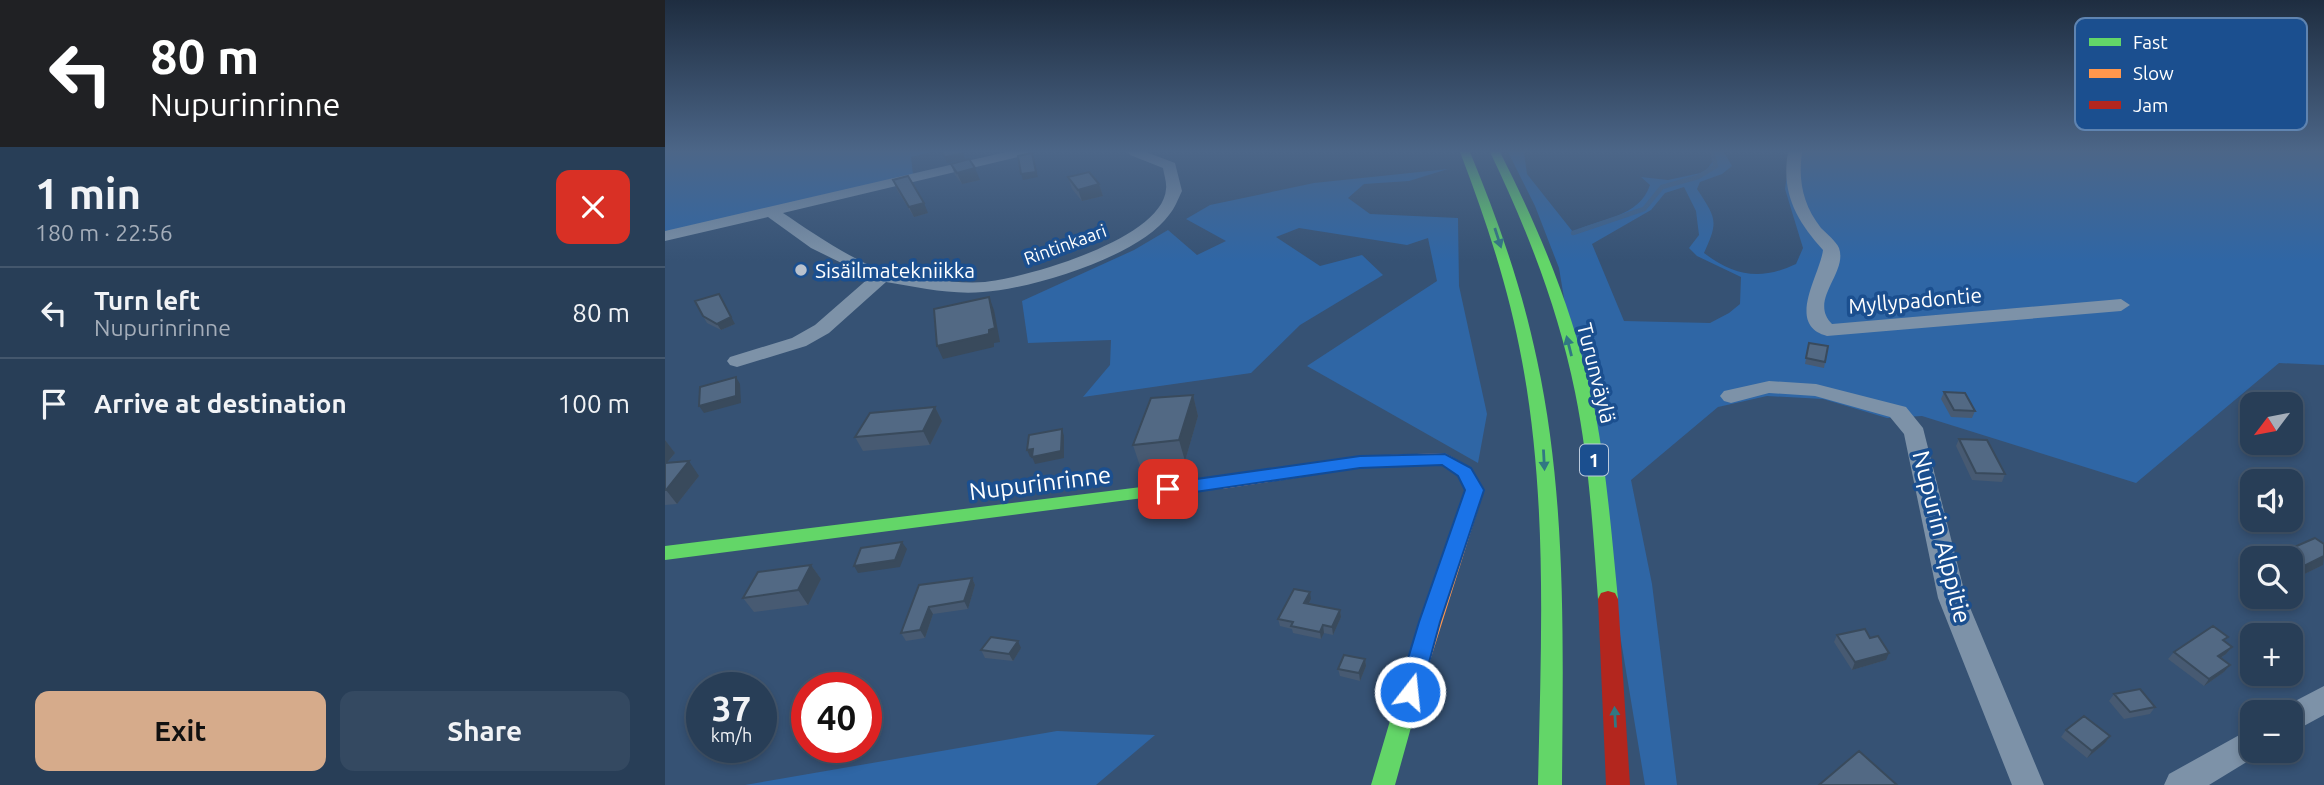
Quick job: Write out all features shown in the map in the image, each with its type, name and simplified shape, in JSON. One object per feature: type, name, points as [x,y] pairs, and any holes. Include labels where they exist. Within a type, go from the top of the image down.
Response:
[{"type":"main road","points":[[1481,189],[1525,331],[1542,434],[1553,628],[1549,785]]},
{"type":"main road","name":"Turunväylä","points":[[1514,189],[1538,248],[1564,327],[1590,427],[1610,607],[1618,785]]},
{"type":"main road","name":"Nupurinrinne","points":[[665,553],[1221,483],[1360,462],[1445,460],[1465,472],[1475,490],[1430,622],[1383,785]]},
{"type":"street","points":[[665,236],[866,189]]},
{"type":"street","name":"Rintinkaari","points":[[882,276],[941,287],[987,287],[1041,276],[1119,245],[1161,218],[1172,189]]},
{"type":"street","name":"Myllypadontie","points":[[1795,189],[1798,206],[1809,226],[1832,250],[1830,263],[1815,299],[1817,320],[1827,330],[2121,305]]},
{"type":"street","points":[[737,361],[799,342],[822,329],[882,276],[817,244],[770,211]]},
{"type":"street","name":"Nupurin Alppitie","points":[[1731,396],[1769,387],[1816,390],[1898,412],[1915,433],[1952,598],[2028,785]]},
{"type":"street","points":[[2303,712],[2324,699]]},
{"type":"street","points":[[2180,785],[2240,749]]},
{"type":"shaded area","points":[[665,189],[854,189],[665,232]]},
{"type":"shaded area","points":[[1287,189],[1359,189],[1348,198],[1370,214],[1458,218],[1459,286],[1487,414],[1478,463],[1307,366],[1437,281],[1428,238],[1407,245],[1299,228],[1276,237],[1320,266],[1362,255],[1383,275],[1300,325],[1251,373],[1083,397],[1110,365],[1111,340],[1028,343],[1022,301],[1134,250],[1168,230],[1197,255],[1226,241],[1186,219],[1210,205]]},
{"type":"shaded area","points":[[1526,189],[1539,189],[1573,232],[1628,211],[1645,196],[1648,189],[1679,189],[1665,193],[1651,210],[1592,244],[1624,321],[1710,323],[1740,304],[1741,277],[1697,256],[1689,248],[1699,235],[1696,211],[1685,189],[1697,189],[1712,214],[1712,234],[1704,253],[1726,267],[1748,274],[1759,274],[1771,273],[1796,264],[1803,248],[1785,189],[2324,189],[2324,365],[2279,363],[2244,392],[2240,392],[2240,396],[2136,483],[1922,416],[1887,418],[1823,399],[1767,396],[1718,407],[1631,480],[1652,584],[1677,785],[1645,785],[1559,268]]},
{"type":"shaded area","points":[[1057,731],[1155,735],[1096,785],[745,785]]},
{"type":"building","points":[[898,189],[915,189],[924,203],[909,207]]},
{"type":"building","points":[[719,294],[731,317],[717,324],[703,316],[695,301]]},
{"type":"building","points":[[989,297],[995,328],[989,330],[989,334],[937,346],[934,309]]},
{"type":"building","points":[[1809,343],[1828,346],[1825,362],[1806,358]]},
{"type":"building","points":[[736,377],[736,396],[699,406],[700,387]]},
{"type":"building","points":[[1944,392],[1965,393],[1975,411],[1954,410]]},
{"type":"building","points":[[1193,395],[1179,440],[1133,445],[1151,398]]},
{"type":"building","points":[[935,407],[923,431],[855,437],[870,413]]},
{"type":"building","points":[[1062,429],[1061,451],[1032,457],[1033,449],[1027,450],[1029,435]]},
{"type":"building","points":[[1959,439],[1987,440],[2005,474],[1976,473]]},
{"type":"building","points":[[689,461],[666,490],[665,490],[665,463]]},
{"type":"building","points":[[2315,538],[2324,544],[2324,556],[2304,566],[2303,546],[2297,546]]},
{"type":"building","points":[[902,542],[895,560],[854,566],[861,548]]},
{"type":"building","points":[[811,565],[798,590],[743,598],[758,572]]},
{"type":"building","points":[[972,578],[964,601],[929,607],[920,630],[901,633],[919,585]]},
{"type":"building","points":[[1294,589],[1310,592],[1304,603],[1340,610],[1332,627],[1323,625],[1320,632],[1291,626],[1293,622],[1278,619]]},
{"type":"building","points":[[2213,626],[2228,637],[2223,640],[2232,647],[2218,656],[2230,665],[2209,679],[2174,652]]},
{"type":"building","points":[[1865,629],[1870,638],[1878,636],[1889,653],[1855,662],[1837,635]]},
{"type":"building","points":[[991,637],[1018,641],[1009,654],[981,650]]},
{"type":"building","points":[[1344,655],[1365,659],[1359,673],[1338,669]]},
{"type":"building","points":[[2140,689],[2155,707],[2130,712],[2114,694]]},
{"type":"building","points":[[2084,716],[2110,736],[2092,751],[2066,730]]},
{"type":"building","points":[[1859,751],[1897,785],[1819,785]]},
{"type":"waterway","points":[[1573,233],[1644,209],[1661,189]]},
{"type":"traffic: fast","points":[[1479,189],[1517,303],[1539,422],[1546,482],[1551,603],[1550,785]]},
{"type":"traffic: fast","points":[[1513,189],[1553,287],[1575,357],[1593,450],[1608,599]]},
{"type":"traffic: fast","points":[[665,553],[1222,483]]},
{"type":"traffic: fast","points":[[1383,785],[1414,677]]},
{"type":"traffic: slow","points":[[1222,483],[1360,462],[1445,459],[1465,472],[1475,490],[1414,677]]},
{"type":"traffic: jam","points":[[1608,599],[1618,785]]},
{"type":"place","name":"Sisäilmatekniikka","points":[[801,270]]},
{"type":"route","points":[[1168,489],[1360,462],[1445,460],[1465,472],[1475,490],[1430,622],[1410,692]]}]
